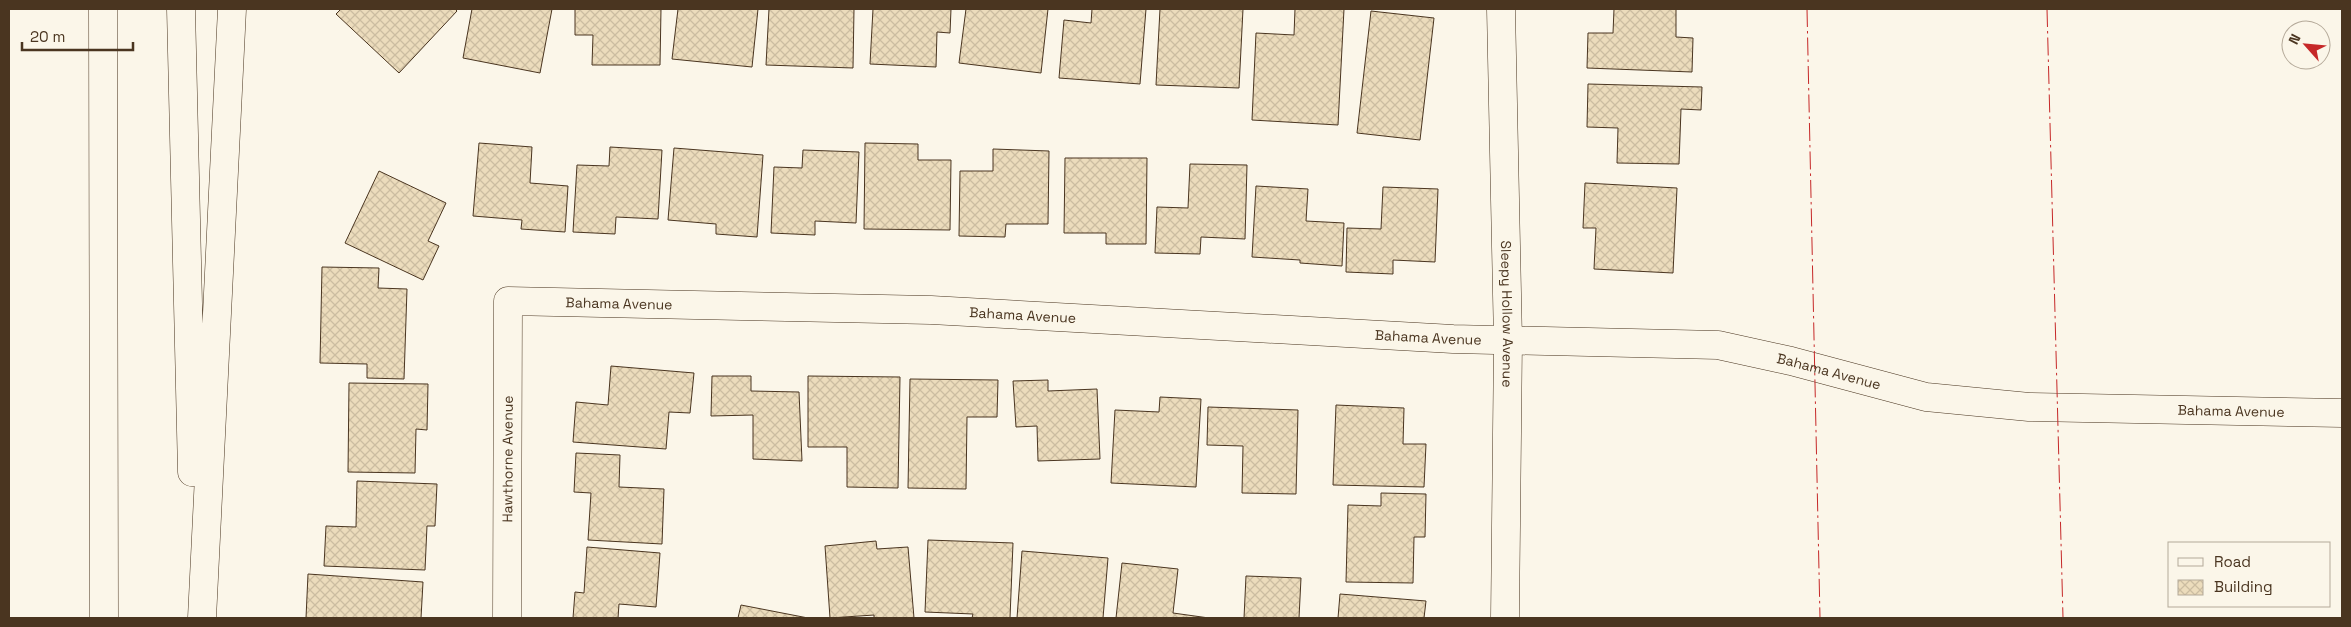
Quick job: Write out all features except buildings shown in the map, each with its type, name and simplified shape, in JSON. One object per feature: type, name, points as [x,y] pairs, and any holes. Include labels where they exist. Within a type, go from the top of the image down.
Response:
[{"type":"main road","points":[[103,9],[104,618]]},
{"type":"main road","points":[[181,9],[196,618]]},
{"type":"main road","points":[[202,618],[232,9]]},
{"type":"main road","name":"Sleepy Hollow Avenue","points":[[1501,9],[1508,341],[1505,618]]},
{"type":"main road","name":"Bahama Avenue","points":[[508,301],[931,310],[1508,341],[1718,345],[1790,361],[1926,397],[2029,407],[2342,412]]},
{"type":"main road","name":"Hawthorne Avenue","points":[[507,618],[508,301]]},
{"type":"power","points":[[1807,9],[1820,618]]},
{"type":"power","points":[[2047,9],[2063,618]]}]
